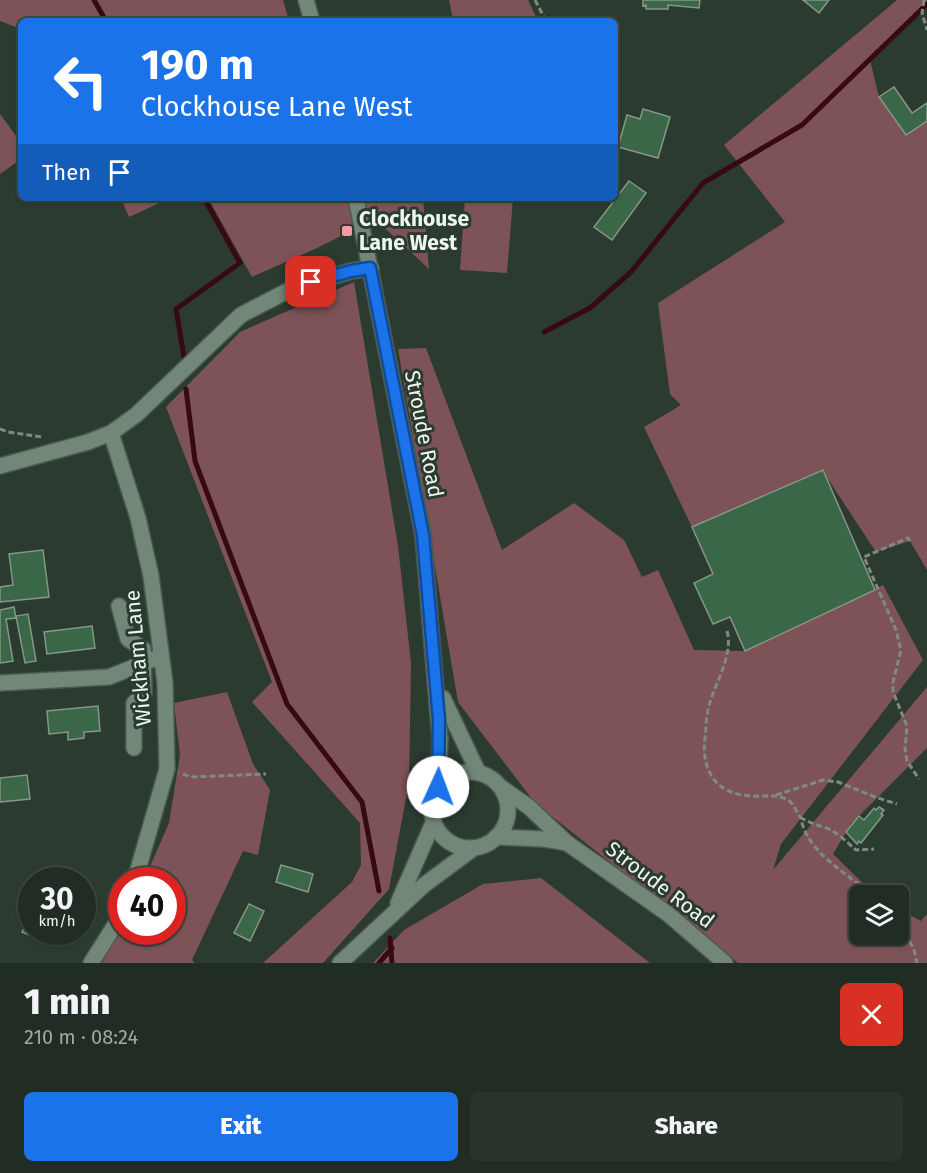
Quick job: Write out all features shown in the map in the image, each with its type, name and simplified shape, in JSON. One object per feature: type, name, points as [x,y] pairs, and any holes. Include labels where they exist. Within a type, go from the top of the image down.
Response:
[{"type":"street","points":[[306,0],[311,18]]},
{"type":"street","name":"Stroude Road","points":[[357,201],[423,535],[440,739],[438,787]]},
{"type":"street","points":[[0,466],[111,433],[136,415],[241,315],[293,288],[351,271],[370,268]]},
{"type":"street","name":"Wickham Lane","points":[[111,433],[138,518],[151,576],[165,683],[167,769],[139,867]]},
{"type":"street","points":[[119,606],[128,639],[143,649],[144,693],[134,703],[134,748]]},
{"type":"street","points":[[0,683],[109,677],[161,656]]},
{"type":"street","name":"Stroude Road","points":[[436,681],[448,713],[478,772]]},
{"type":"street","points":[[340,963],[437,875],[474,848],[486,844],[503,829],[508,809],[502,788],[487,776],[468,771],[447,779],[438,787],[431,811],[437,831],[449,842],[465,848],[474,848]]},
{"type":"street","name":"Stroude Road","points":[[502,788],[529,807],[567,843],[668,914],[725,963]]},
{"type":"street","points":[[394,912],[416,868],[434,823]]},
{"type":"street","name":"Stroude Road","points":[[496,837],[544,839],[567,843]]},
{"type":"street","points":[[92,963],[108,937]]},
{"type":"path","points":[[535,0],[544,18]]},
{"type":"path","points":[[924,0],[922,13],[927,30]]},
{"type":"path","points":[[0,429],[44,437]]},
{"type":"path","points":[[910,541],[908,538],[864,557],[896,630],[902,650],[893,682],[893,692],[907,726],[905,749],[907,761],[919,779]]},
{"type":"path","points":[[727,631],[729,640],[725,662],[708,710],[705,743],[709,774],[723,790],[750,796],[776,795],[823,780],[838,782],[897,804]]},
{"type":"path","points":[[167,769],[191,777],[266,774]]},
{"type":"path","points":[[776,795],[790,801],[801,818],[802,828],[813,846],[861,885]]},
{"type":"path","points":[[801,818],[839,835],[856,850],[874,849]]},
{"type":"path","points":[[909,940],[917,963]]},
{"type":"shaded area","points":[[0,0],[283,0],[288,18],[18,18],[18,28],[0,21]]},
{"type":"shaded area","points":[[449,0],[528,0],[537,18],[452,18]]},
{"type":"shaded area","points":[[897,0],[927,0],[927,4],[870,60],[879,97],[906,135],[927,121],[927,570],[910,541],[876,552],[822,470],[692,527],[644,427],[681,405],[670,394],[658,303],[785,222],[724,145]]},
{"type":"shaded area","points":[[0,114],[18,139],[18,161],[0,174]]},
{"type":"shaded area","points":[[122,201],[164,201],[129,217]]},
{"type":"shaded area","points":[[210,201],[423,201],[429,269],[375,219],[252,277]]},
{"type":"shaded area","points":[[465,201],[513,201],[507,273],[460,270]]},
{"type":"shaded area","points":[[354,282],[398,546],[411,663],[409,782],[389,889],[323,963],[263,963],[352,882],[361,865],[360,823],[252,702],[272,682],[166,407],[240,332]]},
{"type":"shaded area","points":[[426,348],[502,550],[574,503],[624,540],[642,577],[658,570],[694,650],[745,651],[883,585],[923,660],[781,844],[773,870],[927,687],[927,748],[851,824],[833,854],[865,885],[849,885],[849,945],[909,945],[909,914],[921,921],[927,914],[927,963],[738,963],[535,803],[458,702],[398,349]]},
{"type":"shaded area","points":[[227,692],[253,764],[270,790],[258,855],[243,851],[192,960],[195,963],[102,963],[112,945],[186,945],[186,867],[150,867],[169,823],[180,755],[174,703]]},
{"type":"shaded area","points":[[541,878],[650,963],[373,963],[404,930],[483,884]]},
{"type":"building","points":[[643,0],[700,0],[699,8],[668,5],[668,9],[646,9],[646,5],[643,6]]},
{"type":"building","points":[[803,0],[829,0],[819,13]]},
{"type":"building","points":[[894,87],[912,113],[927,103],[927,121],[906,135],[879,97]]},
{"type":"building","points":[[643,109],[670,117],[658,158],[618,147],[627,115],[640,119]]},
{"type":"building","points":[[629,181],[646,193],[612,240],[594,227],[614,201],[618,201],[618,195]]},
{"type":"building","points":[[823,470],[875,590],[745,651],[730,617],[713,624],[694,583],[713,574],[692,527]]},
{"type":"building","points":[[43,550],[49,597],[0,602],[0,587],[13,585],[9,554]]},
{"type":"building","points":[[14,607],[16,618],[6,619],[13,661],[0,663],[0,610]]},
{"type":"building","points":[[28,614],[36,661],[25,663],[16,616]]},
{"type":"building","points":[[92,626],[95,648],[47,654],[44,632]]},
{"type":"building","points":[[98,706],[100,731],[84,732],[84,738],[68,740],[68,732],[49,734],[47,711]]},
{"type":"building","points":[[27,775],[30,799],[0,802],[0,778]]},
{"type":"building","points":[[879,807],[884,810],[881,814],[883,815],[861,843],[859,841],[857,844],[846,832],[859,816],[864,820],[874,808],[876,810]]},
{"type":"building","points":[[281,865],[313,874],[308,892],[276,882]]},
{"type":"building","points":[[249,904],[264,911],[250,941],[234,933]]},
{"type":"waterway","points":[[94,0],[104,18]]},
{"type":"waterway","points":[[544,332],[590,308],[631,272],[703,183],[802,125],[927,4]]},
{"type":"waterway","points":[[184,357],[176,309],[240,263],[206,201]]},
{"type":"waterway","points":[[186,389],[195,461],[287,704],[362,802],[379,891]]},
{"type":"waterway","points":[[390,938],[392,963]]},
{"type":"waterway","points":[[379,963],[392,948]]},
{"type":"place","name":"Clockhouse Lane West","points":[[347,231]]},
{"type":"route","points":[[311,282],[370,268],[423,535],[439,720],[438,787]]}]
